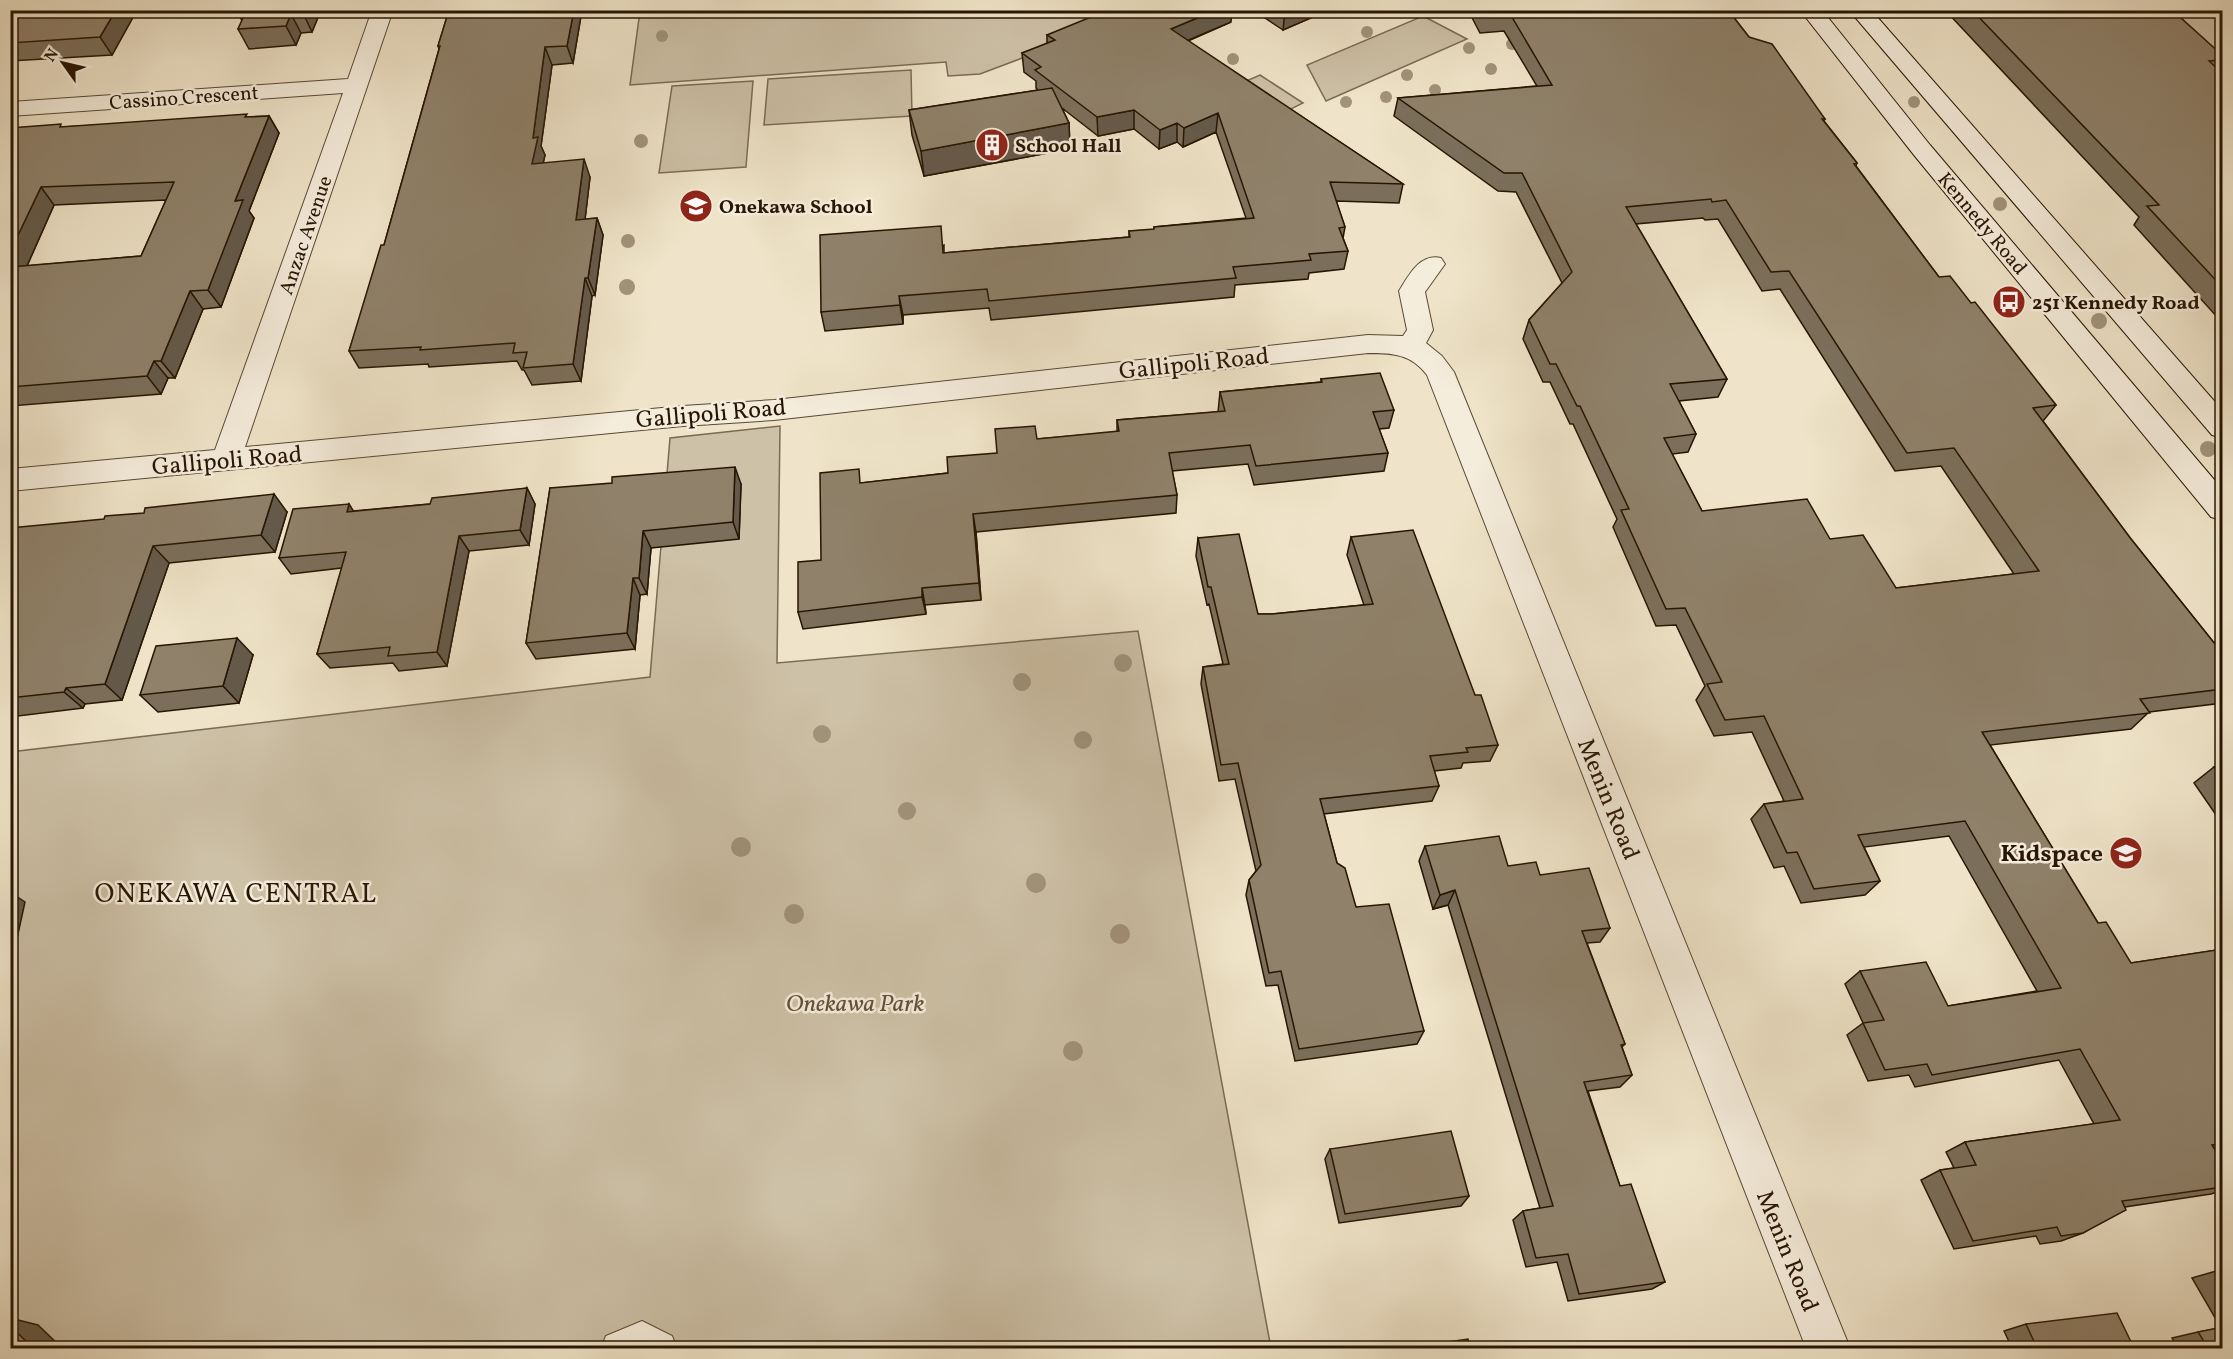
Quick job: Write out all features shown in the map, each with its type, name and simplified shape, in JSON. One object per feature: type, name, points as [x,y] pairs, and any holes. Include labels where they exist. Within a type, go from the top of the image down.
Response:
[{"type":"street","name":"Anzac Avenue","points":[[226,459],[383,10]]},
{"type":"street","name":"Kennedy Road","points":[[1813,14],[1861,12],[2223,428]]},
{"type":"street","name":"Kennedy Road","points":[[1813,14],[1922,150],[2223,509]]},
{"type":"street","name":"Cassino Crescent","points":[[10,109],[358,85]]},
{"type":"street","points":[[1410,347],[1420,330],[1412,291],[1432,264]]},
{"type":"street","name":"Gallipoli Road","points":[[10,480],[683,416],[774,410],[1368,344],[1395,343],[1410,347]]},
{"type":"street","name":"Menin Road","points":[[1410,347],[1432,360],[1440,372],[1828,1348]]},
{"type":"lane","points":[[618,1348],[642,1338],[660,1348]]},
{"type":"green space","points":[[640,11],[1147,11],[980,74],[948,76],[946,62],[630,85]]},
{"type":"green space","points":[[2149,11],[2222,11],[2222,77]]},
{"type":"green space","points":[[1423,16],[1467,39],[1326,101],[1307,65]]},
{"type":"green space","points":[[911,70],[912,116],[764,125],[768,79]]},
{"type":"green space","points":[[1260,75],[1303,103],[1279,115],[1237,85]]},
{"type":"green space","points":[[753,81],[746,167],[659,173],[672,86]]},
{"type":"green space","name":"Onekawa Park","points":[[780,426],[777,663],[1138,631],[1271,1348],[11,1348],[10,752],[650,677],[670,438]]},
{"type":"building","points":[[10,10],[116,10],[100,37],[10,43]]},
{"type":"building","points":[[237,10],[304,10],[303,13],[291,14],[286,26],[238,29],[246,11],[236,12]]},
{"type":"building","points":[[449,10],[574,10],[567,46],[545,47],[533,138],[538,137],[532,164],[584,159],[576,220],[597,218],[588,278],[585,278],[573,364],[523,368],[527,352],[513,353],[515,343],[420,350],[421,347],[349,351],[381,245],[384,245]]},
{"type":"building","points":[[1108,10],[1216,10],[1171,29],[1403,184],[1330,182],[1345,227],[1339,228],[1348,251],[1309,254],[1311,260],[1233,267],[1236,278],[989,301],[987,289],[899,296],[900,305],[821,312],[820,235],[941,226],[943,253],[1130,237],[1129,231],[1154,229],[1154,227],[1254,218],[1218,113],[1184,128],[1177,123],[1160,130],[1134,110],[1097,117],[1035,70],[1041,67],[1022,53],[1055,40],[1047,35]]},
{"type":"building","points":[[1482,10],[1728,10],[1749,37],[1772,44],[1825,119],[1822,119],[1857,163],[1854,164],[1939,277],[1950,276],[1971,303],[1975,302],[2056,405],[2033,408],[2131,539],[2223,654],[2223,689],[2140,699],[2150,713],[1982,732],[2098,923],[2106,922],[2131,963],[2223,949],[2223,1143],[2212,1145],[2223,1162],[2223,1187],[2122,1201],[2126,1210],[2083,1233],[2061,1236],[2057,1227],[1973,1241],[1940,1170],[1976,1165],[1965,1142],[2120,1120],[2080,1049],[1932,1075],[1927,1064],[1885,1070],[1863,1023],[1884,1020],[1860,971],[1926,962],[1948,1006],[2061,988],[1965,821],[1858,835],[1880,881],[1814,889],[1797,852],[1787,853],[1764,804],[1803,799],[1764,716],[1725,720],[1707,684],[1722,682],[1685,608],[1666,609],[1621,510],[1629,509],[1580,406],[1577,406],[1556,364],[1550,364],[1529,320],[1572,272],[1522,173],[1504,173],[1398,98],[1552,85],[1509,12],[1484,15]],"holes":[[[1711,199],[1712,202],[1726,200],[1771,272],[1789,271],[1907,453],[1954,448],[2039,571],[1896,588],[1863,535],[1830,539],[1807,499],[1702,511],[1664,438],[1696,434],[1670,384],[1727,379],[1626,207]]]},
{"type":"building","points":[[1972,10],[2172,10],[2223,56],[2223,60],[2209,61],[2223,74],[2223,288],[2147,206],[2159,205]]},
{"type":"building","points":[[1052,88],[1069,123],[921,151],[909,110]]},
{"type":"building","points":[[247,114],[245,117],[269,116],[235,201],[243,200],[208,290],[190,291],[161,361],[154,361],[147,376],[10,387],[10,267],[141,256],[174,182],[41,187],[10,252],[10,128],[61,124],[60,127]]},
{"type":"building","points":[[1380,373],[1394,410],[1373,412],[1388,453],[1256,466],[1250,445],[1169,453],[1177,495],[973,514],[979,583],[922,588],[922,597],[798,612],[798,562],[821,560],[820,473],[859,469],[860,483],[948,473],[947,457],[997,453],[995,429],[1035,426],[1037,439],[1119,431],[1117,420],[1225,411],[1220,392],[1322,382],[1321,379]]},
{"type":"building","points":[[735,467],[733,522],[643,531],[639,578],[633,578],[627,633],[526,643],[550,488],[612,483],[612,477]]},
{"type":"building","points":[[527,488],[520,530],[459,536],[437,652],[388,656],[390,647],[317,654],[346,552],[279,558],[293,509],[349,504],[347,512],[430,504],[432,498]]},
{"type":"building","points":[[274,494],[261,535],[153,546],[105,684],[66,688],[64,692],[10,698],[10,528],[104,519],[105,516],[144,513],[145,508]]},
{"type":"building","points":[[1413,530],[1475,695],[1481,695],[1498,745],[1466,748],[1468,752],[1430,756],[1439,786],[1320,799],[1337,863],[1345,868],[1356,907],[1389,904],[1424,1031],[1299,1049],[1281,971],[1269,973],[1249,880],[1261,865],[1238,763],[1221,765],[1203,667],[1229,664],[1211,587],[1208,587],[1198,538],[1239,534],[1258,614],[1272,614],[1373,604],[1351,537]]},
{"type":"building","points":[[237,638],[223,686],[140,695],[156,646]]},
{"type":"building","points":[[2214,767],[2223,767],[2223,779]]},
{"type":"building","points":[[1499,836],[1508,866],[1536,862],[1540,875],[1589,868],[1610,928],[1582,931],[1625,1044],[1621,1045],[1632,1075],[1584,1082],[1620,1186],[1631,1184],[1665,1282],[1579,1294],[1568,1254],[1536,1258],[1523,1211],[1553,1206],[1455,890],[1440,895],[1425,846]]},
{"type":"building","points":[[1451,1131],[1469,1196],[1345,1214],[1330,1149]]},
{"type":"building","points":[[2117,1313],[2134,1348],[2037,1348],[2026,1324]]},
{"type":"building","points":[[10,1326],[33,1348],[10,1348]]},
{"type":"building","points":[[2223,1327],[2223,1348],[2208,1348],[2198,1332]]},
{"type":"building","points":[[1468,1339],[1471,1348],[1406,1348]]},
{"type":"place","name":"School Hall","points":[[992,145]]},
{"type":"place","name":"Onekawa School","points":[[696,206]]},
{"type":"place","name":"251 Kennedy Road","points":[[2009,302]]},
{"type":"place","name":"Kidspace","points":[[2126,853]]},
{"type":"district","name":"ONEKAWA CENTRAL","points":[[236,893]]}]
